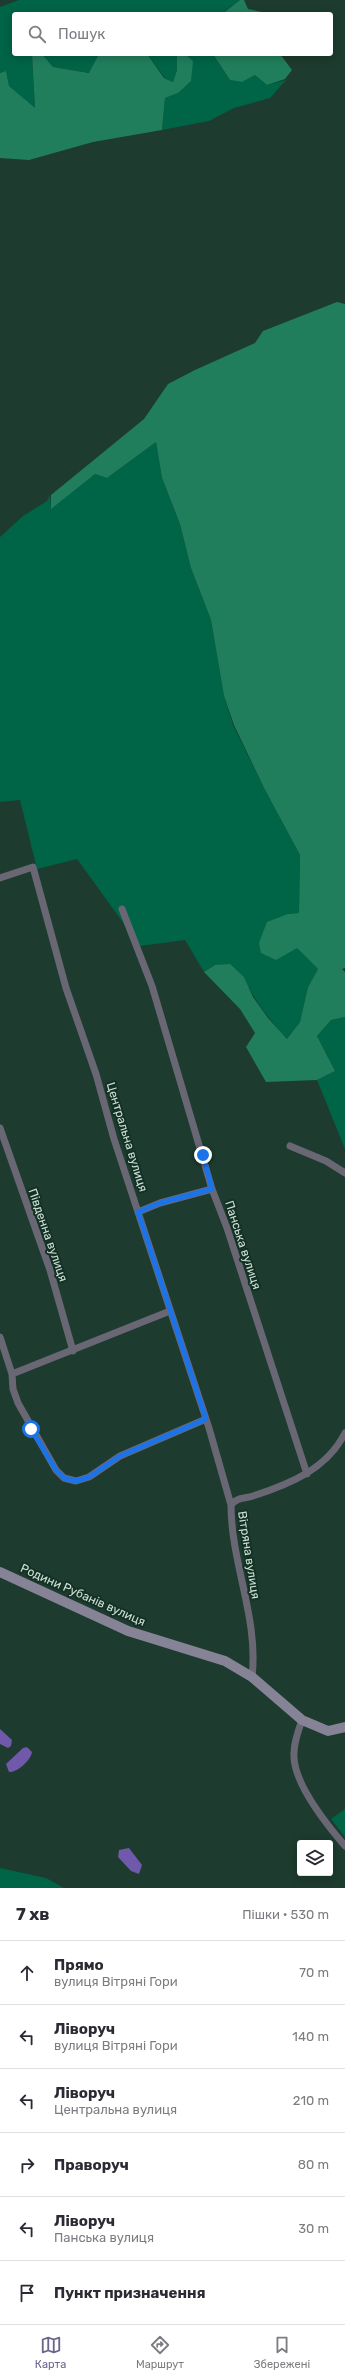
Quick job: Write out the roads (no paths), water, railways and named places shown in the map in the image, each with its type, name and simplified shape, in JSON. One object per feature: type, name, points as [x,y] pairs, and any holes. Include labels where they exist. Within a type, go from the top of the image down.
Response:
[{"type":"street","name":"Центральна вулиця","points":[[0,878],[33,867],[66,988],[96,1074],[138,1212],[206,1419],[231,1505]]},
{"type":"street","name":"Панська вулиця","points":[[122,909],[152,986],[212,1189],[227,1228],[307,1474]]},
{"type":"street","name":"Південна вулиця","points":[[0,1128],[50,1270],[73,1350]]},
{"type":"street","points":[[290,1146],[326,1161],[345,1173]]},
{"type":"street","points":[[138,1212],[160,1203],[212,1189]]},
{"type":"street","points":[[12,1374],[170,1311]]},
{"type":"street","points":[[0,1337],[3,1356],[12,1374],[13,1389],[18,1403],[56,1470],[64,1478],[76,1481],[89,1477],[120,1456],[206,1419]]},
{"type":"street","name":"Вітряна вулиця","points":[[252,1677],[255,1654],[239,1566],[231,1505],[235,1500],[252,1496],[307,1474],[328,1459],[345,1433]]},
{"type":"street","name":"Родини Рубанів вулиця","points":[[0,1572],[128,1632],[225,1661],[252,1677],[302,1720],[328,1731],[345,1727]]},
{"type":"street","points":[[302,1720],[294,1755],[297,1776],[329,1827],[345,1846]]}]
